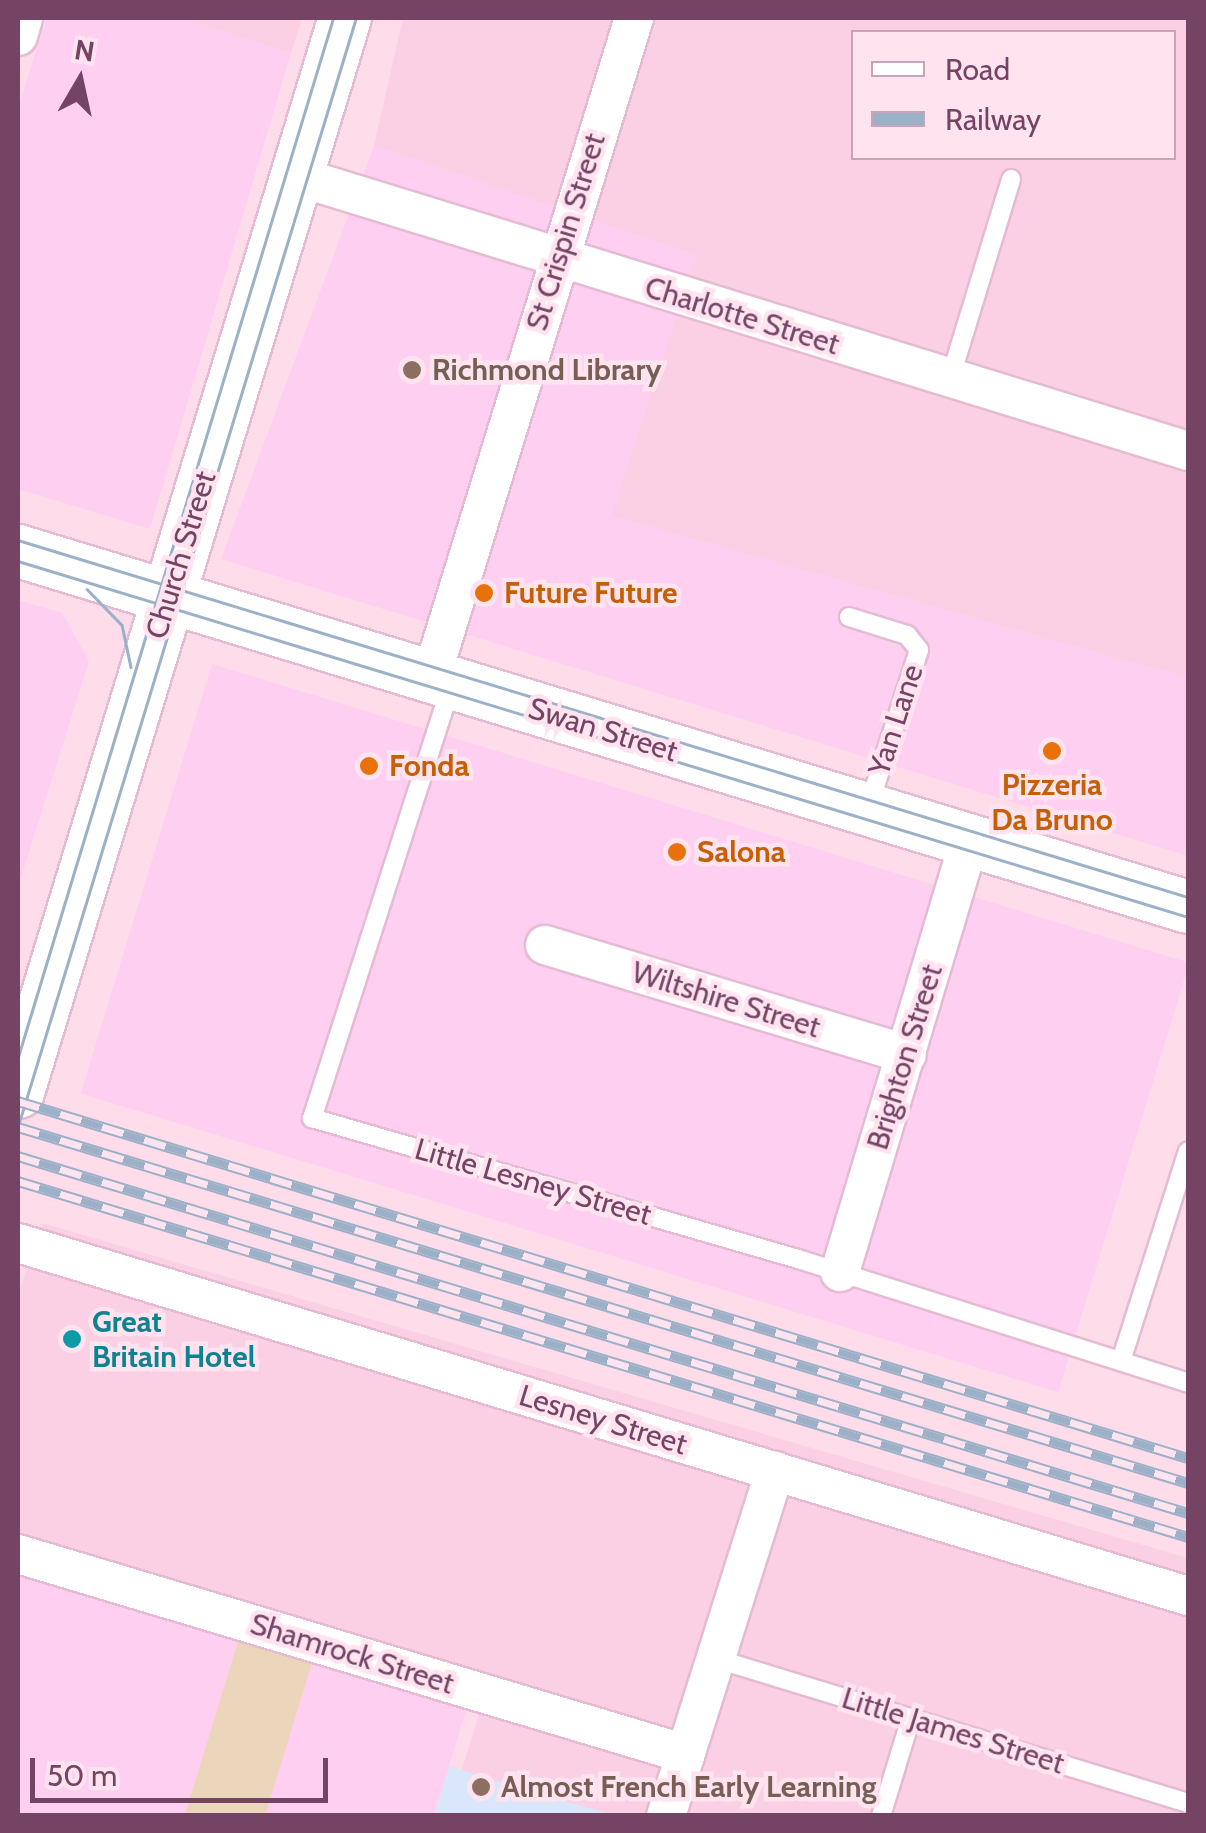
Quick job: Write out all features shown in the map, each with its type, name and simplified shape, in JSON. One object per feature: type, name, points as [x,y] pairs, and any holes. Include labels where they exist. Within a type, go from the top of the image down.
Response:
[{"type":"main road","name":"Church Street","points":[[20,1085],[344,18]]},
{"type":"main road","name":"Swan Street","points":[[18,551],[1188,907]]},
{"type":"street","points":[[18,36],[23,18]]},
{"type":"street","name":"St Crispin Street","points":[[442,681],[559,259],[634,18]]},
{"type":"street","name":"Charlotte Street","points":[[296,176],[1188,451]]},
{"type":"street","name":"Brighton Street","points":[[840,1272],[970,841]]},
{"type":"street","name":"Wiltshire Street","points":[[545,945],[906,1054]]},
{"type":"street","name":"Lesney Street","points":[[18,1243],[1188,1596]]},
{"type":"street","points":[[666,1816],[776,1471]]},
{"type":"street","name":"Shamrock Street","points":[[18,1554],[686,1754]]},
{"type":"lane","points":[[950,380],[1011,179]]},
{"type":"lane","name":"Yan Lane","points":[[849,617],[908,634],[919,650],[868,810]]},
{"type":"lane","name":"Little Lesney Street","points":[[442,681],[312,1118],[840,1272],[1188,1382]]},
{"type":"lane","points":[[1121,1362],[1188,1151]]},
{"type":"lane","name":"Little James Street","points":[[717,1659],[1188,1802]]},
{"type":"lane","points":[[882,1816],[911,1718]]},
{"type":"shaded area","points":[[47,18],[179,18],[291,53],[150,529],[18,489],[18,107]]},
{"type":"shaded area","points":[[179,18],[302,18],[291,53]]},
{"type":"shaded area","points":[[403,18],[1188,18],[1188,678],[611,516],[696,255],[374,146]]},
{"type":"shaded area","points":[[374,146],[696,255],[612,516],[1188,678],[1188,856],[221,559]]},
{"type":"shaded area","points":[[18,600],[62,613],[89,661],[18,887]]},
{"type":"shaded area","points":[[212,664],[1188,962],[1058,1392],[81,1093]]},
{"type":"shaded area","points":[[42,1223],[1188,1558],[1188,1815],[448,1815],[485,1695],[18,1543],[18,1295]]},
{"type":"shaded area","points":[[18,1557],[471,1694],[434,1815],[18,1815]]},
{"type":"shaded area","points":[[243,1625],[317,1648],[265,1816],[185,1816]]},
{"type":"shaded area","name":"Almost French Early Learning","points":[[449,1766],[503,1783],[613,1815],[434,1815]]},
{"type":"tram line","points":[[18,1057],[333,18]]},
{"type":"tram line","points":[[18,1126],[356,18]]},
{"type":"tram line","points":[[18,540],[1188,897]]},
{"type":"tram line","points":[[18,561],[1188,917]]},
{"type":"tram line","points":[[87,589],[122,625],[131,667]]},
{"type":"railway","points":[[18,1101],[1188,1458]]},
{"type":"railway","points":[[18,1127],[1188,1483]]},
{"type":"railway","points":[[18,1156],[1188,1513]]},
{"type":"railway","points":[[18,1181],[1188,1537]]},
{"type":"place","name":"Richmond Library","points":[[412,370]]},
{"type":"place","name":"Future Future","points":[[484,593]]},
{"type":"place","name":"Pizzeria Da Bruno","points":[[1052,751]]},
{"type":"place","name":"Fonda","points":[[369,766]]},
{"type":"place","name":"Salona","points":[[677,852]]},
{"type":"place","name":"Great Britain Hotel","points":[[72,1339]]},
{"type":"place","name":"Almost French Early Learning","points":[[481,1787]]}]
